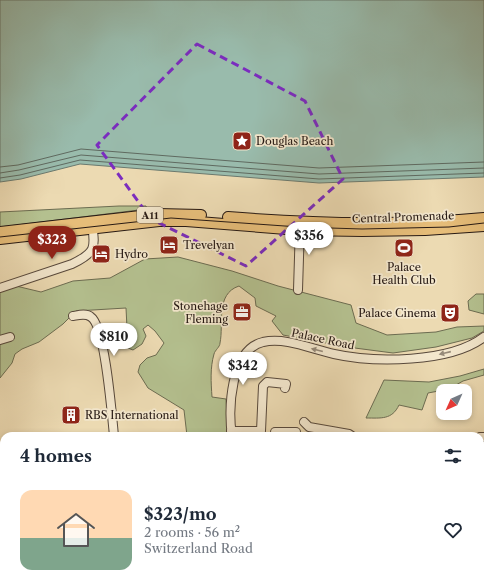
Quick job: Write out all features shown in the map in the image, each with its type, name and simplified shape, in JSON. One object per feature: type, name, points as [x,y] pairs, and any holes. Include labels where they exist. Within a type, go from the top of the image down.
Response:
[{"type":"main road","name":"Central Promenade","points":[[300,226],[408,223],[484,218]]},
{"type":"main road","name":"A11","points":[[0,232],[178,220],[300,226]]},
{"type":"main road","name":"A11","points":[[0,240],[93,225]]},
{"type":"main road","name":"Central Promenade","points":[[300,226],[362,232],[416,231],[484,226]]},
{"type":"street","points":[[0,288],[83,259],[94,246],[93,225]]},
{"type":"street","points":[[298,290],[300,226]]},
{"type":"street","points":[[73,316],[85,314],[90,316],[95,320],[99,331],[107,370],[114,432]]},
{"type":"street","points":[[0,340],[10,337]]},
{"type":"street","name":"Palace Road","points":[[232,432],[231,399],[233,384],[241,361],[253,346],[263,342],[278,340],[336,354],[377,360],[425,357],[456,350],[483,338]]},
{"type":"street","points":[[261,431],[263,386],[267,382],[286,384],[285,388]]},
{"type":"street","points":[[304,422],[310,427],[338,432]]},
{"type":"street","points":[[246,432],[265,432]]},
{"type":"highlighted area","points":[[197,44],[305,101],[343,179],[246,266],[151,219],[97,145]]},
{"type":"green space","points":[[146,206],[147,209],[0,227],[0,212]]},
{"type":"green space","points":[[178,257],[232,271],[278,286],[351,305],[356,323],[387,335],[436,332],[457,327],[484,326],[484,331],[472,338],[436,347],[393,353],[347,347],[283,335],[272,321],[276,316],[256,306],[255,298],[239,286],[231,290],[223,303],[220,344],[215,351],[211,370],[212,397],[226,399],[228,432],[187,432],[184,410],[148,388],[138,372],[140,365],[147,358],[156,355],[164,343],[155,331],[148,325],[143,329],[146,336],[142,344],[133,350],[128,348],[126,308],[76,311],[63,324],[39,342],[22,349],[15,354],[12,363],[0,378],[0,291],[16,286],[41,292],[73,281],[110,278],[145,259]]},
{"type":"green space","points":[[476,294],[484,294],[484,314],[469,310],[468,301]]},
{"type":"green space","points":[[484,369],[484,375],[458,384],[436,384],[436,391],[428,393],[422,410],[399,405],[389,416],[381,418],[366,418],[384,380],[429,382],[460,376]]},
{"type":"water","name":"Douglas Beach","points":[[0,0],[484,0],[484,177],[319,183],[80,164],[21,179],[0,182]]},
{"type":"tram line","points":[[0,237],[171,218],[299,227],[362,229],[449,227],[484,223]]},
{"type":"place","name":"Douglas Beach","points":[[242,141]]},
{"type":"place","name":"Trevelyan","points":[[169,245]]},
{"type":"place","name":"Palace Health Club","points":[[404,248]]},
{"type":"place","name":"Hydro","points":[[101,254]]},
{"type":"place","name":"Stonehage Fleming","points":[[242,312]]},
{"type":"place","name":"Palace Cinema","points":[[450,313]]},
{"type":"place","name":"RBS International","points":[[71,415]]}]
